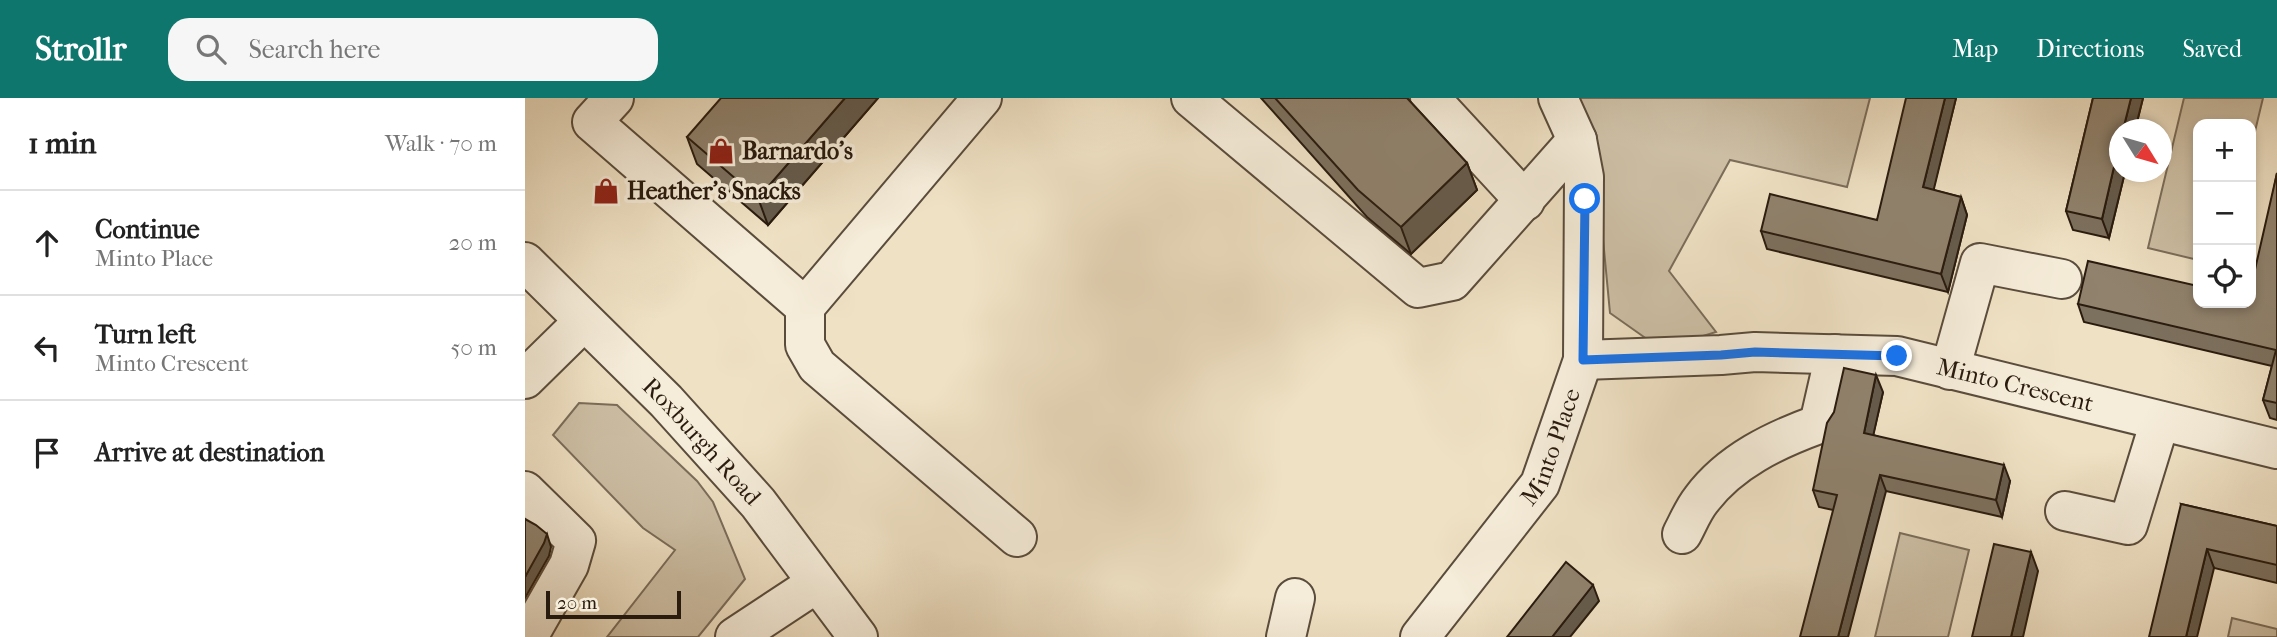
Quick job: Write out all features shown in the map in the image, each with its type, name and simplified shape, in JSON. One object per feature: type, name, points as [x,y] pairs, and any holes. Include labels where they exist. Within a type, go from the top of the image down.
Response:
[{"type":"street","points":[[614,98],[592,122],[805,307]]},
{"type":"street","points":[[982,98],[805,307],[805,345],[817,366],[1017,537]]},
{"type":"street","points":[[1191,98],[1418,288],[1452,281],[1577,140]]},
{"type":"street","points":[[1430,98],[1525,201]]},
{"type":"street","name":"Minto Place","points":[[1419,637],[1540,484],[1583,360],[1584,177],[1577,140],[1558,98]]},
{"type":"street","name":"Roxburgh Road","points":[[525,262],[666,401],[758,503],[858,637]]},
{"type":"street","points":[[1950,370],[1980,263],[2061,279]]},
{"type":"street","points":[[525,379],[584,321]]},
{"type":"street","name":"Minto Crescent","points":[[1583,360],[1755,352],[1897,356],[2277,449]]},
{"type":"street","points":[[1682,534],[1700,501],[1724,474],[1789,435],[1819,424],[1835,354]]},
{"type":"street","points":[[2065,511],[2128,525],[2160,421]]},
{"type":"street","points":[[525,491],[576,541],[569,565],[528,637]]},
{"type":"street","points":[[735,637],[817,583]]},
{"type":"street","points":[[1286,637],[1295,598]]},
{"type":"shaded area","points":[[1570,98],[1870,98],[1847,187],[1730,160],[1669,271],[1716,332],[1661,349],[1610,313],[1601,218]]},
{"type":"shaded area","points":[[2184,98],[2263,98],[2256,127],[2256,119],[2193,119],[2193,259],[2148,248],[2164,182],[2172,182],[2172,148]]},
{"type":"shaded area","points":[[579,403],[617,405],[697,481],[713,502],[745,579],[698,637],[607,637],[675,550],[643,528],[553,435]]},
{"type":"shaded area","points":[[1900,533],[1969,550],[1948,637],[1875,637]]},
{"type":"shaded area","points":[[2232,618],[2277,629],[2277,637],[2228,637]]},
{"type":"building","points":[[721,98],[845,98],[758,198],[687,137]]},
{"type":"building","points":[[1275,98],[1407,98],[1467,163],[1401,227],[1358,190]]},
{"type":"building","points":[[1906,98],[1945,98],[1923,187],[1961,197],[1941,274],[1761,231],[1770,194],[1877,220]]},
{"type":"building","points":[[2093,98],[2131,98],[2126,119],[2109,119],[2110,182],[2102,219],[2066,211]]},
{"type":"building","points":[[2277,173],[2277,403],[2263,400],[2276,350],[2078,304],[2088,261],[2193,285],[2193,308],[2256,308],[2256,265]]},
{"type":"building","points":[[1844,368],[1876,375],[1864,433],[2004,465],[1996,500],[1880,475],[1838,637],[1800,637],[1837,495],[1813,490],[1827,423],[1834,412]]},
{"type":"building","points":[[2181,504],[2277,526],[2277,565],[2207,549],[2186,637],[2149,637]]},
{"type":"building","points":[[525,519],[547,534],[525,577]]},
{"type":"building","points":[[1994,544],[2031,552],[2011,637],[1972,637]]},
{"type":"building","points":[[1566,562],[1593,585],[1552,637],[1507,637]]},
{"type":"place","name":"Barnardo's","points":[[721,151]]},
{"type":"place","name":"Heather's Snacks","points":[[606,191]]},
{"type":"route","points":[[1585,199],[1583,360],[1755,352],[1897,356]]}]
